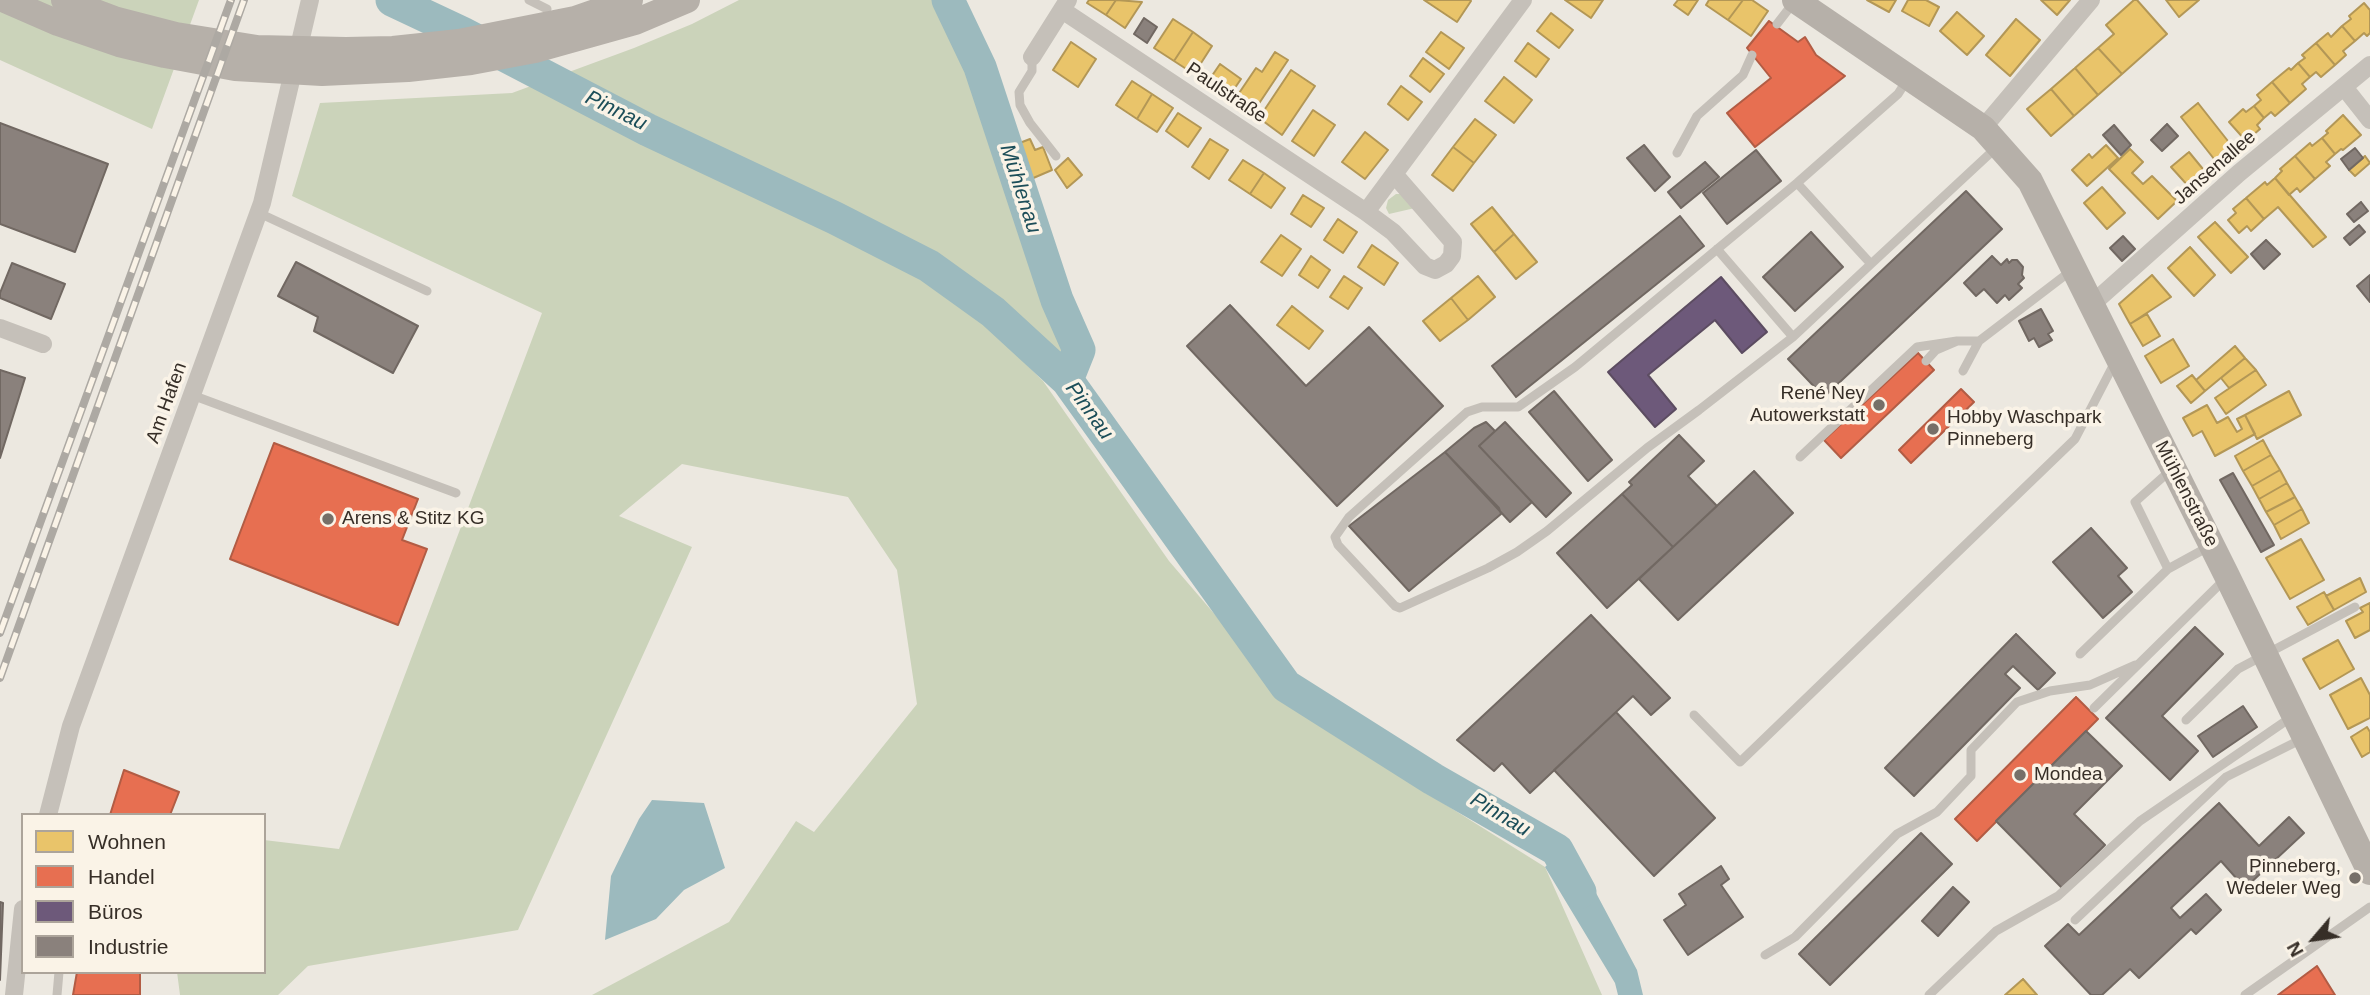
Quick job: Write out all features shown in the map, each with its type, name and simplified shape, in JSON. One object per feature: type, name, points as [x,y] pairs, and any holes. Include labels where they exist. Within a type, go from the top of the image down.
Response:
[{"type":"main road","points":[[5,0],[58,23],[119,44],[165,55],[235,68],[322,73],[408,69],[471,62],[535,50],[635,22],[687,0]]},
{"type":"main road","points":[[64,0],[114,19],[176,35],[257,48],[346,50],[393,49],[459,42],[575,19],[630,0]]},
{"type":"main road","name":"Mühlenstraße","points":[[1795,0],[1909,77],[1991,137],[2030,181],[2212,545],[2370,872]]},
{"type":"street","name":"Am Hafen","points":[[49,813],[71,726],[259,213],[310,0]]},
{"type":"street","points":[[1366,212],[1523,0]]},
{"type":"street","points":[[1991,137],[2091,0]]},
{"type":"street","points":[[1032,57],[1065,5]]},
{"type":"street","name":"Paulstraße","points":[[1065,5],[1366,212],[1393,232],[1425,266],[1435,270],[1446,264],[1452,256],[1453,242],[1394,174]]},
{"type":"street","name":"Jansenallee","points":[[2091,305],[2239,173],[2370,65]]},
{"type":"street","points":[[2344,87],[2370,120]]},
{"type":"street","points":[[0,328],[43,344]]},
{"type":"street","points":[[14,995],[21,925]]},
{"type":"lane","points":[[530,0],[547,9]]},
{"type":"lane","points":[[1777,24],[1795,0]]},
{"type":"lane","points":[[1676,153],[1697,116],[1743,75],[1752,55]]},
{"type":"lane","points":[[1032,57],[1032,71],[1019,92],[1020,105],[1030,123],[1056,156]]},
{"type":"lane","points":[[1909,77],[1898,94],[1797,183],[1575,367],[1518,407],[1482,407],[1467,412],[1349,517],[1337,531],[1335,537],[1338,545],[1395,606],[1408,606],[1488,568],[1547,531],[1647,448],[1793,337],[1871,264],[1991,137]]},
{"type":"lane","points":[[1797,183],[1871,264]]},
{"type":"lane","points":[[259,213],[427,290]]},
{"type":"lane","points":[[1717,249],[1793,337]]},
{"type":"lane","points":[[1963,371],[1979,341],[2073,269]]},
{"type":"lane","points":[[1800,457],[1917,347],[1956,341],[1979,341]]},
{"type":"lane","points":[[1926,361],[1936,350],[1956,341]]},
{"type":"lane","points":[[1694,715],[1740,762],[2075,439],[2118,358]]},
{"type":"lane","points":[[192,395],[456,493]]},
{"type":"lane","points":[[2168,569],[2135,502],[2173,468]]},
{"type":"lane","points":[[2080,654],[2168,569],[2212,545]]},
{"type":"lane","points":[[2094,708],[2227,576]]},
{"type":"lane","points":[[2186,720],[2238,669],[2355,607]]},
{"type":"lane","points":[[1765,955],[1795,937],[1896,834],[1937,811],[1971,776],[1971,750],[2017,702],[2050,691],[2090,685],[2136,666]]},
{"type":"lane","points":[[2075,920],[2226,777],[2300,726]]},
{"type":"lane","points":[[1929,995],[1996,931],[2058,896],[2140,821],[2300,726]]},
{"type":"lane","points":[[2245,995],[2370,907]]},
{"type":"lane","points":[[57,995],[59,974]]},
{"type":"green space","points":[[0,0],[199,0],[152,129],[0,60]]},
{"type":"green space","points":[[739,0],[948,0],[980,67],[1057,300],[1079,350],[1067,380],[993,312],[933,271],[1043,381],[1169,561],[1265,673],[1400,776],[1545,867],[1602,995],[592,995],[729,922],[796,821],[814,832],[917,704],[897,570],[848,497],[682,464],[619,516],[692,547],[518,930],[308,966],[278,995],[180,995],[177,974],[266,974],[266,840],[339,849],[542,313],[292,196],[320,103],[512,93],[692,24]]},
{"type":"green space","points":[[1396,194],[1402,194],[1415,208],[1389,214],[1386,208],[1388,200]]},
{"type":"water","points":[[652,800],[704,803],[725,868],[684,890],[656,919],[605,940],[611,876],[639,819]]},
{"type":"water","points":[[1570,844],[1637,970],[1643,995],[1618,995],[1615,983],[1545,867]]},
{"type":"building: Wohnen","points":[[1089,0],[1116,0],[1106,15],[1087,3]]},
{"type":"building: Wohnen","points":[[1116,0],[1142,2],[1125,28],[1106,15]]},
{"type":"building: Wohnen","points":[[1424,0],[1470,0],[1471,1],[1457,22]]},
{"type":"building: Wohnen","points":[[1565,0],[1603,0],[1591,18]]},
{"type":"building: Wohnen","points":[[1678,0],[1698,0],[1688,15],[1674,5]]},
{"type":"building: Wohnen","points":[[1709,0],[1743,0],[1728,20],[1706,5]]},
{"type":"building: Wohnen","points":[[1743,0],[1752,0],[1768,11],[1751,36],[1728,20]]},
{"type":"building: Wohnen","points":[[1867,0],[1896,0],[1889,12]]},
{"type":"building: Wohnen","points":[[1908,0],[1926,0],[1939,7],[1929,26],[1902,11]]},
{"type":"building: Wohnen","points":[[2041,0],[2070,0],[2057,15]]},
{"type":"building: Wohnen","points":[[2137,0],[2167,34],[2122,74],[2098,48],[2114,34],[2106,25]]},
{"type":"building: Wohnen","points":[[2166,0],[2199,0],[2179,17]]},
{"type":"building: Wohnen","points":[[2364,3],[2370,10],[2370,33],[2367,36],[2364,33],[2355,41],[2342,26]]},
{"type":"building: Wohnen","points":[[1957,12],[1984,36],[1967,55],[1940,31]]},
{"type":"building: Wohnen","points":[[1551,13],[1573,30],[1559,48],[1537,31]]},
{"type":"building: Wohnen","points":[[1173,19],[1193,32],[1174,61],[1154,48]]},
{"type":"building: Wohnen","points":[[2016,19],[2040,40],[2010,76],[1986,55]]},
{"type":"building: Wohnen","points":[[2342,26],[2355,41],[2343,51],[2346,55],[2335,65],[2316,43],[2328,33],[2331,37]]},
{"type":"building: Wohnen","points":[[1193,32],[1212,46],[1194,74],[1174,61]]},
{"type":"building: Wohnen","points":[[1441,32],[1464,48],[1449,69],[1426,52]]},
{"type":"building: Wohnen","points":[[1071,42],[1096,59],[1078,87],[1053,70]]},
{"type":"building: Wohnen","points":[[1528,43],[1549,59],[1536,77],[1515,61]]},
{"type":"building: Wohnen","points":[[2316,43],[2335,65],[2321,77],[2316,72],[2310,77],[2298,63],[2305,58],[2302,55]]},
{"type":"building: Wohnen","points":[[2098,48],[2122,74],[2098,95],[2075,68]]},
{"type":"building: Wohnen","points":[[1275,52],[1288,60],[1252,114],[1233,102],[1256,68],[1262,72]]},
{"type":"building: Wohnen","points":[[1423,58],[1444,74],[1430,92],[1410,76]]},
{"type":"building: Wohnen","points":[[2298,63],[2310,77],[2302,84],[2306,89],[2290,103],[2272,82]]},
{"type":"building: Wohnen","points":[[1220,64],[1241,79],[1228,98],[1207,83]]},
{"type":"building: Wohnen","points":[[2075,68],[2098,95],[2074,116],[2051,89]]},
{"type":"building: Wohnen","points":[[1291,70],[1315,86],[1282,135],[1259,118]]},
{"type":"building: Wohnen","points":[[1504,77],[1532,100],[1514,123],[1485,101]]},
{"type":"building: Wohnen","points":[[1132,81],[1152,94],[1137,119],[1116,105]]},
{"type":"building: Wohnen","points":[[2272,82],[2290,103],[2275,116],[2271,112],[2264,118],[2254,106],[2261,100],[2257,95]]},
{"type":"building: Wohnen","points":[[1401,86],[1422,102],[1408,120],[1388,104]]},
{"type":"building: Wohnen","points":[[2051,89],[2074,116],[2051,136],[2027,109]]},
{"type":"building: Wohnen","points":[[1152,94],[1173,108],[1157,132],[1137,119]]},
{"type":"building: Wohnen","points":[[2198,103],[2235,150],[2218,164],[2181,117]]},
{"type":"building: Wohnen","points":[[2254,106],[2264,118],[2257,125],[2260,129],[2246,141],[2229,122],[2243,109],[2246,112]]},
{"type":"building: Wohnen","points":[[1313,110],[1335,125],[1314,156],[1292,141]]},
{"type":"building: Wohnen","points":[[1178,113],[1201,128],[1188,147],[1166,131]]},
{"type":"building: Wohnen","points":[[2343,115],[2361,135],[2335,154],[2322,138]]},
{"type":"building: Wohnen","points":[[1475,119],[1496,135],[1474,163],[1453,147]]},
{"type":"building: Wohnen","points":[[1365,132],[1388,150],[1365,179],[1342,162]]},
{"type":"building: Wohnen","points":[[2322,138],[2335,154],[2326,162],[2330,166],[2315,179],[2295,156],[2310,143],[2312,146]]},
{"type":"building: Wohnen","points":[[1030,139],[1035,150],[1043,147],[1052,170],[1031,179],[1017,144]]},
{"type":"building: Wohnen","points":[[1210,139],[1228,150],[1209,179],[1192,167]]},
{"type":"building: Wohnen","points":[[2106,145],[2118,158],[2087,186],[2072,170],[2089,154],[2092,158]]},
{"type":"building: Wohnen","points":[[1453,147],[1474,163],[1453,191],[1432,175]]},
{"type":"building: Wohnen","points":[[2130,149],[2143,162],[2132,173],[2143,184],[2152,176],[2177,201],[2158,219],[2109,169]]},
{"type":"building: Wohnen","points":[[2189,152],[2207,174],[2190,188],[2171,167]]},
{"type":"building: Wohnen","points":[[2295,156],[2315,179],[2300,192],[2297,188],[2289,195],[2275,178],[2282,171],[2280,169]]},
{"type":"building: Wohnen","points":[[2365,156],[2370,163],[2355,176],[2349,170]]},
{"type":"building: Wohnen","points":[[1068,158],[1082,175],[1067,188],[1055,170]]},
{"type":"building: Wohnen","points":[[1243,160],[1264,173],[1250,194],[1229,180]]},
{"type":"building: Wohnen","points":[[1264,173],[1285,188],[1271,208],[1250,194]]},
{"type":"building: Wohnen","points":[[2275,178],[2326,237],[2313,247],[2278,207],[2264,219],[2246,198],[2265,182],[2267,185]]},
{"type":"building: Wohnen","points":[[2102,187],[2125,213],[2107,229],[2084,203]]},
{"type":"building: Wohnen","points":[[1303,195],[1324,208],[1311,227],[1291,214]]},
{"type":"building: Wohnen","points":[[2246,198],[2264,219],[2251,231],[2247,226],[2239,233],[2228,220],[2236,213],[2233,209]]},
{"type":"building: Wohnen","points":[[1492,207],[1514,234],[1494,252],[1471,224]]},
{"type":"building: Wohnen","points":[[1338,219],[1357,232],[1343,253],[1324,240]]},
{"type":"building: Wohnen","points":[[2215,222],[2248,257],[2231,273],[2198,237]]},
{"type":"building: Wohnen","points":[[1514,234],[1537,262],[1516,279],[1494,252]]},
{"type":"building: Wohnen","points":[[1281,235],[1301,249],[1282,276],[1261,262]]},
{"type":"building: Wohnen","points":[[1372,245],[1398,263],[1384,285],[1358,267]]},
{"type":"building: Wohnen","points":[[2190,247],[2215,275],[2194,296],[2168,268]]},
{"type":"building: Wohnen","points":[[1311,256],[1330,270],[1318,288],[1299,275]]},
{"type":"building: Wohnen","points":[[2152,275],[2171,297],[2130,324],[2119,304]]},
{"type":"building: Wohnen","points":[[1344,276],[1362,288],[1348,309],[1330,297]]},
{"type":"building: Wohnen","points":[[1478,276],[1495,297],[1468,320],[1451,298]]},
{"type":"building: Wohnen","points":[[1451,298],[1468,320],[1440,341],[1423,321]]},
{"type":"building: Wohnen","points":[[1292,306],[1323,331],[1309,349],[1277,325]]},
{"type":"building: Wohnen","points":[[2147,314],[2160,336],[2143,346],[2130,324]]},
{"type":"building: Wohnen","points":[[2173,339],[2189,366],[2161,383],[2145,356]]},
{"type":"building: Wohnen","points":[[2235,346],[2245,358],[2205,391],[2196,380]]},
{"type":"building: Wohnen","points":[[2245,358],[2256,370],[2229,388],[2221,378]]},
{"type":"building: Wohnen","points":[[2256,370],[2266,385],[2226,414],[2215,398]]},
{"type":"building: Wohnen","points":[[2192,375],[2205,391],[2191,403],[2177,386]]},
{"type":"building: Wohnen","points":[[2289,391],[2301,415],[2257,439],[2245,415]]},
{"type":"building: Wohnen","points":[[2207,405],[2217,423],[2228,417],[2237,432],[2242,429],[2237,419],[2245,415],[2255,434],[2215,456],[2202,431],[2193,436],[2183,418]]},
{"type":"building: Wohnen","points":[[2263,440],[2271,455],[2243,471],[2235,456]]},
{"type":"building: Wohnen","points":[[2271,455],[2280,470],[2252,486],[2243,471]]},
{"type":"building: Wohnen","points":[[2280,470],[2287,483],[2259,499],[2252,486]]},
{"type":"building: Wohnen","points":[[2287,483],[2295,497],[2266,512],[2259,499]]},
{"type":"building: Wohnen","points":[[2295,497],[2302,509],[2274,525],[2266,512]]},
{"type":"building: Wohnen","points":[[2302,509],[2309,523],[2281,539],[2274,525]]},
{"type":"building: Wohnen","points":[[2301,539],[2324,580],[2290,599],[2266,558]]},
{"type":"building: Wohnen","points":[[2360,578],[2366,592],[2334,610],[2326,596]]},
{"type":"building: Wohnen","points":[[2324,592],[2334,610],[2308,625],[2297,607]]},
{"type":"building: Wohnen","points":[[2370,603],[2370,630],[2355,638],[2346,621],[2363,612],[2360,608]]},
{"type":"building: Wohnen","points":[[2338,640],[2354,669],[2320,689],[2303,659]]},
{"type":"building: Wohnen","points":[[2361,678],[2370,695],[2370,718],[2348,729],[2330,695]]},
{"type":"building: Wohnen","points":[[2367,727],[2370,732],[2370,752],[2362,757],[2351,737]]},
{"type":"building: Wohnen","points":[[2023,979],[2037,995],[2005,995]]},
{"type":"building: Handel","points":[[1769,21],[1798,42],[1805,37],[1816,55],[1845,76],[1755,147],[1727,113],[1771,78],[1747,48]]},
{"type":"building: Handel","name":"René Ney Autowerkstatt","points":[[1918,353],[1934,370],[1841,458],[1824,440]]},
{"type":"building: Handel","name":"Hobby Waschpark Pinneberg","points":[[1961,389],[1974,402],[1911,463],[1899,450]]},
{"type":"building: Handel","name":"Arens & Stitz KG","points":[[274,443],[418,499],[402,540],[427,549],[398,625],[230,559]]},
{"type":"building: Handel","name":"Mondea","points":[[2076,697],[2098,719],[1977,841],[1955,819]]},
{"type":"building: Handel","points":[[124,770],[179,792],[171,813],[111,813]]},
{"type":"building: Handel","points":[[2317,966],[2335,995],[2278,995]]},
{"type":"building: Handel","points":[[77,974],[140,974],[140,995],[73,995]]},
{"type":"building: Büros","points":[[1721,277],[1767,332],[1742,353],[1715,320],[1648,375],[1676,409],[1655,427],[1608,372]]},
{"type":"building: Industrie","points":[[1144,18],[1157,27],[1147,43],[1134,34]]},
{"type":"building: Industrie","points":[[0,123],[108,164],[75,252],[0,224]]},
{"type":"building: Industrie","points":[[2167,124],[2178,136],[2162,151],[2151,140]]},
{"type":"building: Industrie","points":[[2114,125],[2131,145],[2121,155],[2103,135]]},
{"type":"building: Industrie","points":[[1644,145],[1670,177],[1655,191],[1627,158]]},
{"type":"building: Industrie","points":[[2355,148],[2363,158],[2349,170],[2341,159]]},
{"type":"building: Industrie","points":[[1756,150],[1781,181],[1727,224],[1703,193]]},
{"type":"building: Industrie","points":[[1705,162],[1719,177],[1681,208],[1668,192]]},
{"type":"building: Industrie","points":[[1966,191],[2002,229],[1824,397],[1788,359]]},
{"type":"building: Industrie","points":[[2361,202],[2368,211],[2354,222],[2347,214]]},
{"type":"building: Industrie","points":[[1680,216],[1704,246],[1516,397],[1492,366]]},
{"type":"building: Industrie","points":[[2359,225],[2365,232],[2350,245],[2344,238]]},
{"type":"building: Industrie","points":[[1811,232],[1843,267],[1795,311],[1763,277]]},
{"type":"building: Industrie","points":[[2123,236],[2135,249],[2122,261],[2110,248]]},
{"type":"building: Industrie","points":[[2266,240],[2280,254],[2264,269],[2251,254]]},
{"type":"building: Industrie","points":[[1992,256],[2001,265],[2007,259],[2009,263],[2017,260],[2023,267],[2024,278],[2018,284],[2022,288],[2009,300],[2005,295],[1997,303],[1984,289],[1976,296],[1964,283]]},
{"type":"building: Industrie","points":[[296,262],[418,326],[393,373],[314,331],[318,317],[278,296]]},
{"type":"building: Industrie","points":[[12,263],[65,284],[51,319],[0,298]]},
{"type":"building: Industrie","points":[[2370,275],[2370,302],[2357,286]]},
{"type":"building: Industrie","points":[[1230,305],[1306,386],[1369,327],[1443,406],[1337,506],[1187,346]]},
{"type":"building: Industrie","points":[[2041,309],[2053,331],[2048,334],[2052,340],[2039,347],[2034,338],[2029,341],[2019,321]]},
{"type":"building: Industrie","points":[[0,370],[25,378],[0,458]]},
{"type":"building: Industrie","points":[[1554,391],[1612,460],[1588,481],[1529,412]]},
{"type":"building: Industrie","points":[[1486,422],[1495,431],[1479,446],[1532,502],[1510,522],[1445,452],[1474,428]]},
{"type":"building: Industrie","points":[[1505,422],[1571,493],[1546,517],[1479,446]]},
{"type":"building: Industrie","points":[[1679,435],[1704,461],[1688,476],[1717,506],[1673,547],[1622,494],[1632,485],[1629,482]]},
{"type":"building: Industrie","points":[[1445,452],[1499,508],[1501,514],[1409,591],[1349,526]]},
{"type":"building: Industrie","points":[[1754,471],[1793,513],[1678,620],[1639,579]]},
{"type":"building: Industrie","points":[[2233,473],[2274,545],[2261,552],[2220,480]]},
{"type":"building: Industrie","points":[[1622,494],[1673,547],[1607,608],[1557,553]]},
{"type":"building: Industrie","points":[[2091,528],[2127,568],[2118,576],[2132,592],[2103,618],[2053,562]]},
{"type":"building: Industrie","points":[[1591,615],[1670,698],[1651,715],[1633,696],[1530,793],[1502,763],[1494,771],[1457,740]]},
{"type":"building: Industrie","points":[[2195,627],[2223,654],[2162,716],[2198,751],[2170,780],[2106,718]]},
{"type":"building: Industrie","points":[[2016,634],[2055,673],[2038,690],[2013,666],[2005,674],[2020,688],[1914,796],[1885,768]]},
{"type":"building: Industrie","points":[[2243,706],[2257,727],[2213,757],[2198,736]]},
{"type":"building: Industrie","points":[[1616,712],[1715,818],[1654,876],[1554,770]]},
{"type":"building: Industrie","points":[[2086,731],[2122,766],[2074,814],[2105,845],[2062,888],[1996,821]]},
{"type":"building: Industrie","points":[[2219,803],[2259,846],[2289,817],[2304,833],[2245,888],[2221,861],[2171,908],[2180,918],[2206,894],[2221,910],[2196,934],[2191,929],[2139,978],[2130,969],[2102,995],[2091,995],[2045,946],[2068,924],[2079,935]]},
{"type":"building: Industrie","points":[[1921,833],[1952,864],[1830,985],[1799,954]]},
{"type":"building: Industrie","points":[[1721,866],[1729,879],[1721,885],[1743,917],[1688,955],[1664,920],[1686,905],[1679,894]]},
{"type":"building: Industrie","points":[[1953,887],[1969,902],[1938,936],[1922,921]]},
{"type":"building: Industrie","points":[[0,902],[3,903],[0,980]]},
{"type":"waterway","name":"Pinnau","points":[[392,0],[462,33],[648,130],[835,218],[929,266],[993,312],[1067,380],[1286,686],[1433,779],[1557,850],[1580,892]]},
{"type":"waterway","name":"Mühlenau","points":[[948,0],[980,67],[1057,300],[1079,350],[1067,380]]},
{"type":"railway","points":[[0,633],[231,0]]},
{"type":"railway","points":[[0,678],[244,0]]},
{"type":"place","name":"René Ney Autowerkstatt","points":[[1879,405]]},
{"type":"place","name":"Hobby Waschpark Pinneberg","points":[[1933,429]]},
{"type":"place","name":"Arens & Stitz KG","points":[[328,519]]},
{"type":"place","name":"Mondea","points":[[2020,775]]},
{"type":"place","name":"Pinneberg, Wedeler Weg","points":[[2355,878]]}]
